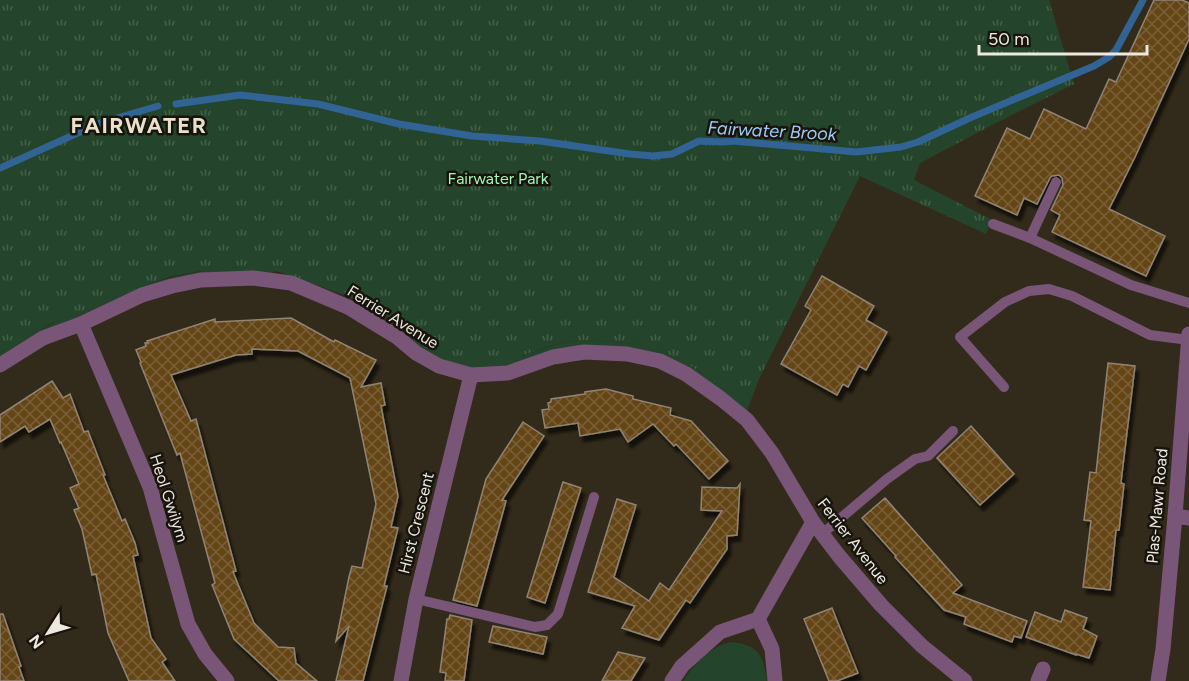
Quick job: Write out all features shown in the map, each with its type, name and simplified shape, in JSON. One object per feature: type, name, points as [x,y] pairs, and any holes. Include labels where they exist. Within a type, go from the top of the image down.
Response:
[{"type":"street","name":"Ferrier Avenue","points":[[0,365],[44,338],[81,324],[142,295],[201,280],[253,278],[291,283],[348,307],[397,337],[416,353],[440,366],[471,375],[508,373],[554,357],[584,352],[627,354],[660,361],[686,374],[747,420],[772,453],[817,528],[880,605],[922,646],[964,681]]},
{"type":"street","name":"Heol Gwilym","points":[[81,324],[150,487],[188,624],[206,654],[227,681]]},
{"type":"street","name":"Plas-Mawr Road","points":[[1158,681],[1182,517],[1189,334]]},
{"type":"street","name":"Hirst Crescent","points":[[401,681],[416,599],[471,375]]},
{"type":"street","points":[[672,681],[682,666],[720,632],[758,619],[817,528]]},
{"type":"street","points":[[758,619],[772,649],[775,681]]},
{"type":"lane","points":[[1030,238],[1056,182]]},
{"type":"lane","points":[[993,224],[1030,238],[1131,285],[1189,303]]},
{"type":"lane","points":[[1004,387],[960,337],[1005,302],[1029,291],[1049,289],[1072,296],[1150,335],[1189,340]]},
{"type":"lane","points":[[817,528],[915,459],[928,456],[953,431]]},
{"type":"lane","points":[[416,599],[535,627],[547,625],[558,614],[594,497]]},
{"type":"green space","name":"Fairwater Park","points":[[0,0],[1049,0],[1074,84],[920,163],[914,180],[992,220],[986,234],[860,176],[759,379],[748,408],[728,391],[681,359],[639,344],[588,340],[560,343],[500,363],[451,361],[429,351],[397,323],[350,297],[280,272],[258,269],[201,271],[172,276],[50,324],[0,353]]},
{"type":"green space","points":[[228,269],[273,271],[271,280],[172,286],[0,365],[0,353],[26,338],[65,318],[129,291],[186,274]]},
{"type":"green space","points":[[411,336],[429,351],[523,356],[560,343],[588,340],[639,344],[681,359],[728,391],[748,408],[747,420],[720,398],[627,354],[471,375],[397,337]]},
{"type":"green space","points":[[731,642],[748,646],[758,653],[764,664],[767,681],[683,681],[704,657],[717,647]]},
{"type":"building","points":[[1154,0],[1182,0],[1189,3],[1189,39],[1109,209],[1165,236],[1146,276],[1052,232],[1060,215],[1051,210],[1063,185],[1059,175],[1050,178],[1037,204],[1024,198],[1017,215],[975,196],[1007,128],[1030,139],[1044,109],[1086,129],[1109,79],[1116,82]]},
{"type":"building","points":[[822,276],[874,306],[866,320],[887,332],[866,370],[859,366],[848,387],[843,384],[837,395],[781,364],[811,310],[805,306]]},
{"type":"building","points":[[291,318],[334,342],[335,340],[376,360],[361,387],[381,383],[385,405],[381,406],[398,496],[391,527],[398,528],[384,586],[387,586],[363,681],[336,681],[349,626],[336,641],[349,577],[352,566],[362,568],[376,504],[350,378],[298,351],[252,349],[252,354],[236,355],[171,375],[191,421],[196,419],[236,571],[233,572],[254,623],[278,647],[294,648],[296,663],[317,681],[279,681],[234,639],[212,585],[215,583],[180,453],[177,455],[136,350],[146,346],[147,341],[215,319],[215,322]]},
{"type":"building","points":[[1108,363],[1135,366],[1121,482],[1124,484],[1119,530],[1116,530],[1110,590],[1083,587],[1091,521],[1084,520],[1090,472],[1096,473]]},
{"type":"building","points":[[52,381],[63,398],[70,394],[84,432],[88,431],[122,521],[125,519],[135,543],[138,555],[133,556],[151,638],[166,659],[162,662],[175,681],[129,681],[108,633],[96,574],[92,575],[82,529],[74,510],[79,508],[70,488],[79,484],[50,419],[29,432],[25,426],[0,442],[0,415]]},
{"type":"building","points":[[606,389],[633,396],[633,399],[671,408],[670,415],[691,421],[728,461],[709,479],[676,444],[674,446],[653,424],[628,442],[620,429],[580,436],[578,423],[545,428],[542,410],[549,409],[548,403],[551,399]]},
{"type":"building","points":[[523,422],[544,436],[502,500],[506,501],[477,606],[453,600],[486,479]]},
{"type":"building","points":[[971,426],[1014,474],[980,505],[937,458]]},
{"type":"building","points":[[563,482],[581,488],[545,603],[527,597]]},
{"type":"building","points":[[740,484],[737,535],[727,536],[727,549],[690,603],[686,600],[659,640],[622,628],[635,606],[588,592],[617,499],[636,505],[614,577],[649,601],[660,583],[669,590],[722,511],[701,510],[702,487],[737,488]]},
{"type":"building","points":[[885,498],[962,585],[953,593],[1027,621],[1021,638],[1014,636],[1012,642],[964,624],[966,617],[944,610],[862,518]]},
{"type":"building","points":[[832,608],[858,673],[837,681],[829,681],[804,619]]},
{"type":"building","points":[[1065,610],[1087,618],[1083,629],[1097,636],[1089,658],[1026,637],[1035,612],[1061,622]]},
{"type":"building","points":[[0,614],[3,614],[24,681],[0,681]]},
{"type":"building","points":[[450,615],[472,620],[464,681],[445,681],[446,673],[440,672],[447,619]]},
{"type":"building","points":[[493,626],[547,637],[543,654],[489,642]]},
{"type":"building","points":[[618,652],[645,658],[631,681],[602,681]]},
{"type":"waterway","name":"Fairwater Brook","points":[[176,104],[240,95],[318,104],[399,124],[472,136],[540,141],[653,156],[672,154],[699,141],[734,141],[856,152],[901,147],[918,142],[1094,66],[1116,50],[1143,0]]},
{"type":"waterway","name":"Fairwater Brook","points":[[0,168],[100,123],[158,106]]},
{"type":"district","name":"FAIRWATER","points":[[139,125]]}]
